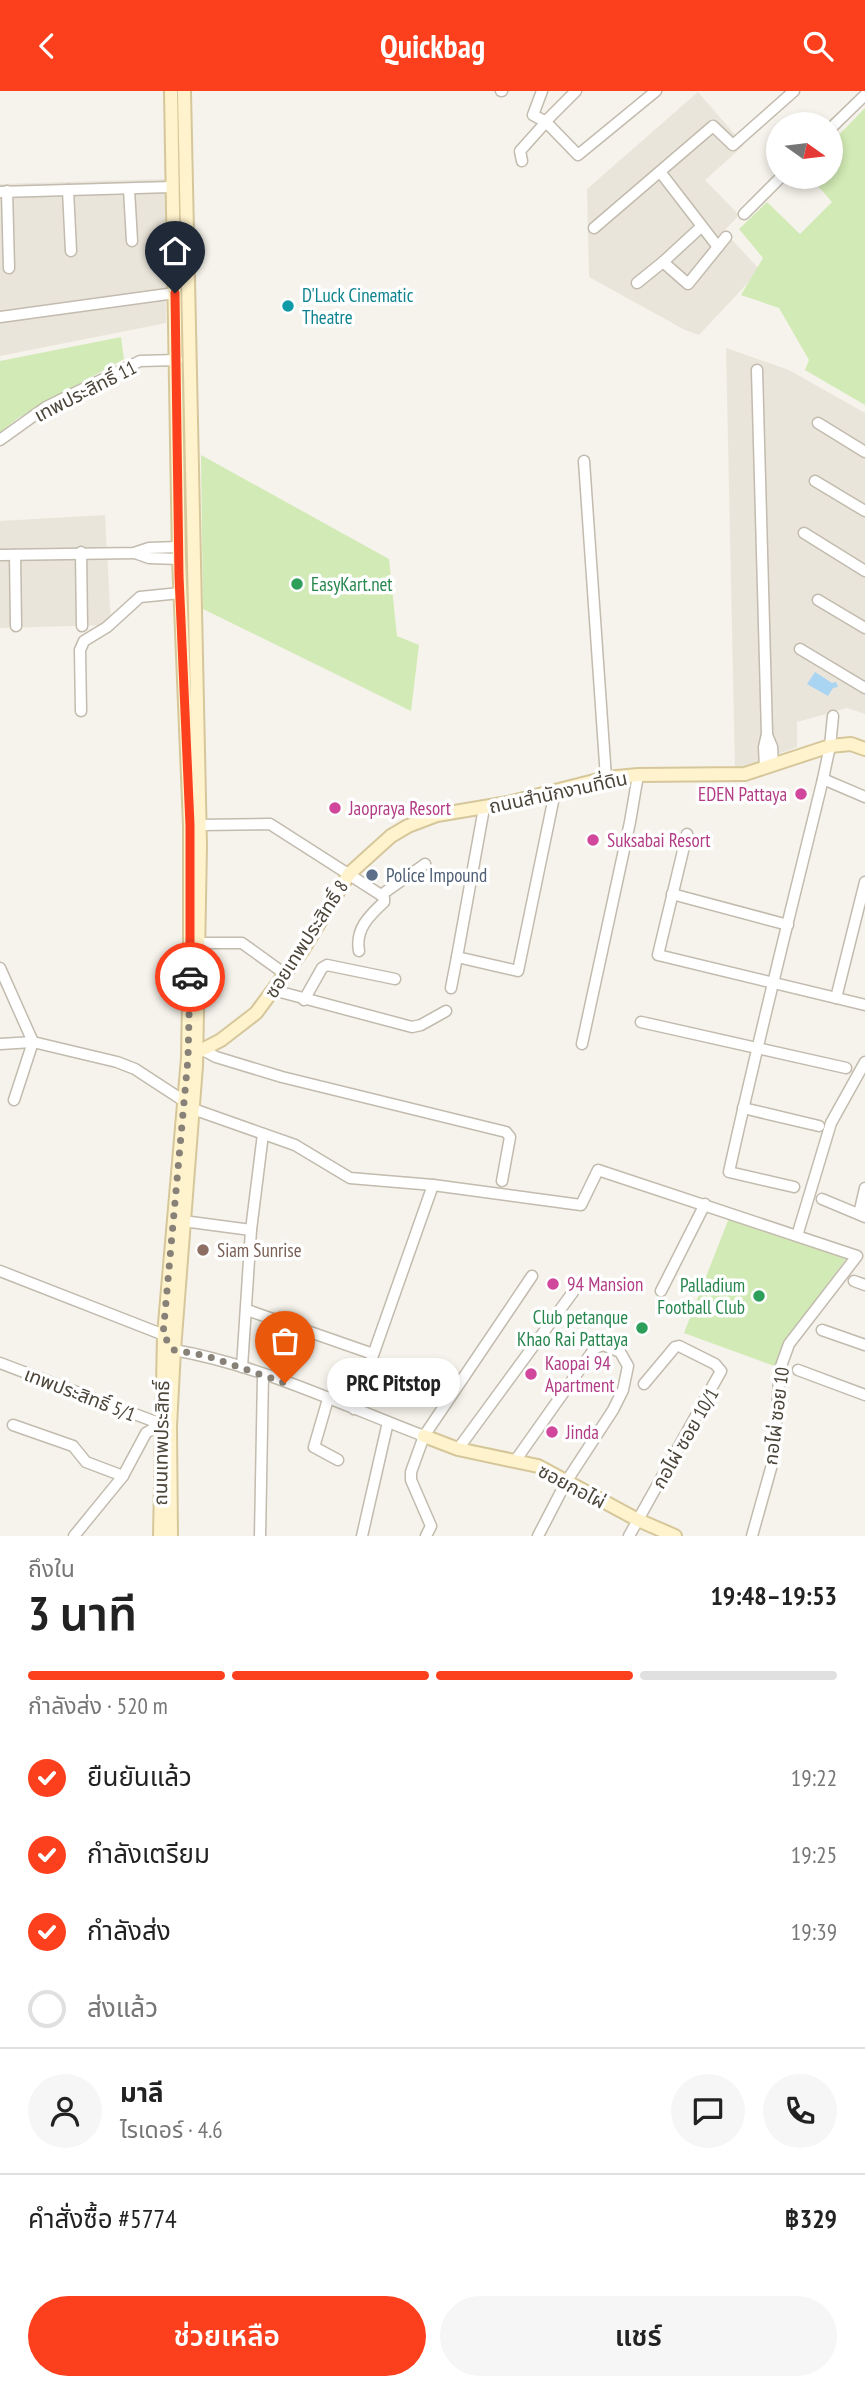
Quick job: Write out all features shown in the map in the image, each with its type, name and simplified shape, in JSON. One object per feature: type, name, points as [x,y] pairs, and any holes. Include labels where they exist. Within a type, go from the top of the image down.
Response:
[{"type":"main road","name":"ถนนเทพประสิทธิ์","points":[[171,91],[180,593],[196,1052]]},
{"type":"main road","name":"ถนนเทพประสิทธิ์","points":[[160,1536],[163,1335],[196,1052],[199,943],[200,825],[184,91]]},
{"type":"main road","name":"ถนนสำนักงานที่ดิน","points":[[349,874],[391,836],[408,826],[438,815],[484,808],[606,778],[745,774],[830,746],[851,744],[865,749]]},
{"type":"main road","name":"ซอยเทพประสิทธิ์ 8","points":[[196,1052],[221,1040],[256,1013],[302,951],[349,874]]},
{"type":"main road","name":"ถนนเทพประสิทธิ์","points":[[171,1536],[170,1426],[188,1105]]},
{"type":"main road","points":[[163,1335],[174,1350]]},
{"type":"main road","name":"ซอยกอไผ่","points":[[424,1436],[458,1449],[538,1466],[638,1520],[675,1536]]},
{"type":"street","points":[[542,91],[533,115],[545,122],[578,155],[656,91]]},
{"type":"street","points":[[522,161],[520,151],[576,91]]},
{"type":"street","points":[[594,228],[713,126],[733,145],[794,91]]},
{"type":"street","points":[[844,115],[865,95]]},
{"type":"street","points":[[661,173],[718,247]]},
{"type":"street","points":[[9,268],[4,191],[172,187]]},
{"type":"street","points":[[128,189],[131,241]]},
{"type":"street","points":[[744,214],[770,189]]},
{"type":"street","points":[[68,190],[71,251]]},
{"type":"street","points":[[637,283],[701,227]]},
{"type":"street","points":[[663,263],[688,285],[726,237]]},
{"type":"street","points":[[0,317],[175,293]]},
{"type":"street","name":"เทพประสิทธิ์ 11","points":[[0,440],[46,407],[140,361],[177,360]]},
{"type":"street","points":[[757,370],[767,734],[772,747],[769,766]]},
{"type":"street","points":[[818,423],[865,452]]},
{"type":"street","points":[[584,461],[606,778]]},
{"type":"street","points":[[816,481],[865,511]]},
{"type":"street","points":[[804,533],[865,571]]},
{"type":"street","points":[[81,552],[82,626]]},
{"type":"street","points":[[0,555],[134,553],[149,558],[179,553]]},
{"type":"street","points":[[15,555],[16,625]]},
{"type":"street","points":[[81,711],[80,650],[84,641],[107,627],[140,597],[180,593]]},
{"type":"street","points":[[818,600],[865,628]]},
{"type":"street","points":[[800,649],[865,688]]},
{"type":"street","points":[[794,1187],[729,1172],[756,1048],[775,983],[823,779],[833,716]]},
{"type":"street","points":[[582,1044],[638,775]]},
{"type":"street","points":[[823,779],[865,797]]},
{"type":"street","points":[[457,957],[518,971],[555,792]]},
{"type":"street","points":[[452,988],[484,808]]},
{"type":"street","points":[[200,825],[270,824],[381,895],[384,902],[366,919],[359,935],[359,951]]},
{"type":"street","points":[[687,834],[658,955],[865,1005]]},
{"type":"street","points":[[381,895],[425,864]]},
{"type":"street","points":[[836,998],[865,882]]},
{"type":"street","points":[[672,894],[788,925]]},
{"type":"street","points":[[199,943],[242,943],[285,974]]},
{"type":"street","points":[[304,1000],[322,968],[327,965],[395,979]]},
{"type":"street","points":[[0,968],[33,1042],[14,1100]]},
{"type":"street","points":[[273,991],[412,1027],[446,1011]]},
{"type":"street","points":[[641,1022],[846,1068]]},
{"type":"street","points":[[0,1044],[33,1042],[117,1062],[135,1069],[188,1105],[295,1145],[351,1178],[433,1185],[581,1205],[598,1170],[797,1236],[831,1123],[865,1062]]},
{"type":"street","points":[[196,1052],[282,1077],[506,1132],[510,1137],[502,1181]]},
{"type":"street","points":[[743,1108],[819,1126]]},
{"type":"street","points":[[243,1367],[251,1230],[263,1133]]},
{"type":"street","points":[[354,1409],[433,1185]]},
{"type":"street","points":[[822,1199],[862,1215],[865,1188]]},
{"type":"street","points":[[661,1291],[705,1204]]},
{"type":"street","points":[[183,1221],[251,1230]]},
{"type":"street","name":"กอไผ่ ซอย 10","points":[[752,1536],[772,1461],[780,1369],[789,1344],[857,1256],[797,1236]]},
{"type":"street","points":[[0,1271],[163,1335]]},
{"type":"street","points":[[426,1536],[430,1526],[411,1480],[411,1472],[424,1436],[532,1276]]},
{"type":"street","points":[[853,1281],[865,1285]]},
{"type":"street","points":[[458,1449],[573,1292]]},
{"type":"street","points":[[247,1310],[373,1354]]},
{"type":"street","points":[[822,1330],[865,1345]]},
{"type":"street","points":[[515,1461],[595,1348],[603,1345],[620,1352],[628,1366],[613,1410],[566,1482],[538,1536]]},
{"type":"street","name":"กอไผ่ ซอย 10/1","points":[[638,1520],[721,1371],[715,1364],[679,1346],[675,1347],[644,1384]]},
{"type":"street","points":[[174,1350],[243,1367],[424,1436]]},
{"type":"street","name":"เทพประสิทธิ์ 5/1","points":[[0,1363],[161,1425]]},
{"type":"street","points":[[798,1370],[865,1395]]},
{"type":"street","points":[[260,1536],[263,1374]]},
{"type":"street","points":[[328,1399],[314,1447],[338,1461]]},
{"type":"street","points":[[362,1536],[388,1422]]},
{"type":"street","points":[[13,1425],[73,1446],[86,1462],[123,1476]]},
{"type":"street","points":[[74,1536],[123,1476],[146,1433],[161,1425]]},
{"type":"street","points":[[629,1536],[638,1520]]},
{"type":"shaded area","points":[[698,92],[744,145],[705,180],[739,215],[724,231],[760,270],[699,335],[685,330],[589,277],[587,189]]},
{"type":"shaded area","points":[[165,179],[166,323],[0,356],[0,184]]},
{"type":"shaded area","points":[[726,348],[789,370],[865,413],[865,714],[847,708],[797,722],[797,747],[735,770]]},
{"type":"shaded area","points":[[105,515],[111,625],[0,628],[0,521]]},
{"type":"green space","points":[[865,108],[865,405],[805,370],[809,360],[779,308],[741,295],[763,258],[739,229],[767,202],[800,234],[832,202],[821,189],[844,189],[844,130]]},
{"type":"green space","points":[[121,337],[124,359],[18,418],[0,433],[0,361]]},
{"type":"green space","name":"EasyKart.net","points":[[201,455],[389,559],[397,636],[419,645],[411,711],[203,609]]},
{"type":"green space","name":"Palladium Football Club","points":[[729,1218],[846,1259],[785,1342],[777,1367],[684,1333]]},
{"type":"water","points":[[815,672],[832,683],[836,682],[838,687],[833,688],[828,696],[807,684]]},
{"type":"way so far","points":[[190,977],[188,1058],[163,1335],[174,1350],[207,1356],[285,1383]]},
{"type":"place","name":"D'Luck Cinematic Theatre","points":[[288,306]]},
{"type":"place","name":"EasyKart.net","points":[[297,584]]},
{"type":"place","name":"EDEN Pattaya","points":[[801,794]]},
{"type":"place","name":"Jaopraya Resort","points":[[335,808]]},
{"type":"place","name":"Suksabai Resort","points":[[593,840]]},
{"type":"place","name":"Police Impound","points":[[372,875]]},
{"type":"place","name":"Siam Sunrise","points":[[203,1250]]},
{"type":"place","name":"94 Mansion","points":[[553,1284]]},
{"type":"place","name":"Palladium Football Club","points":[[759,1296]]},
{"type":"place","name":"Club petanque Khao Rai Pattaya","points":[[642,1328]]},
{"type":"place","name":"Kaopai 94 Apartment","points":[[531,1374]]},
{"type":"place","name":"PRC Pitstop","points":[[285,1383]]},
{"type":"place","name":"Jinda","points":[[552,1432]]},
{"type":"route","points":[[175,293],[179,576],[190,825],[190,977]]}]
